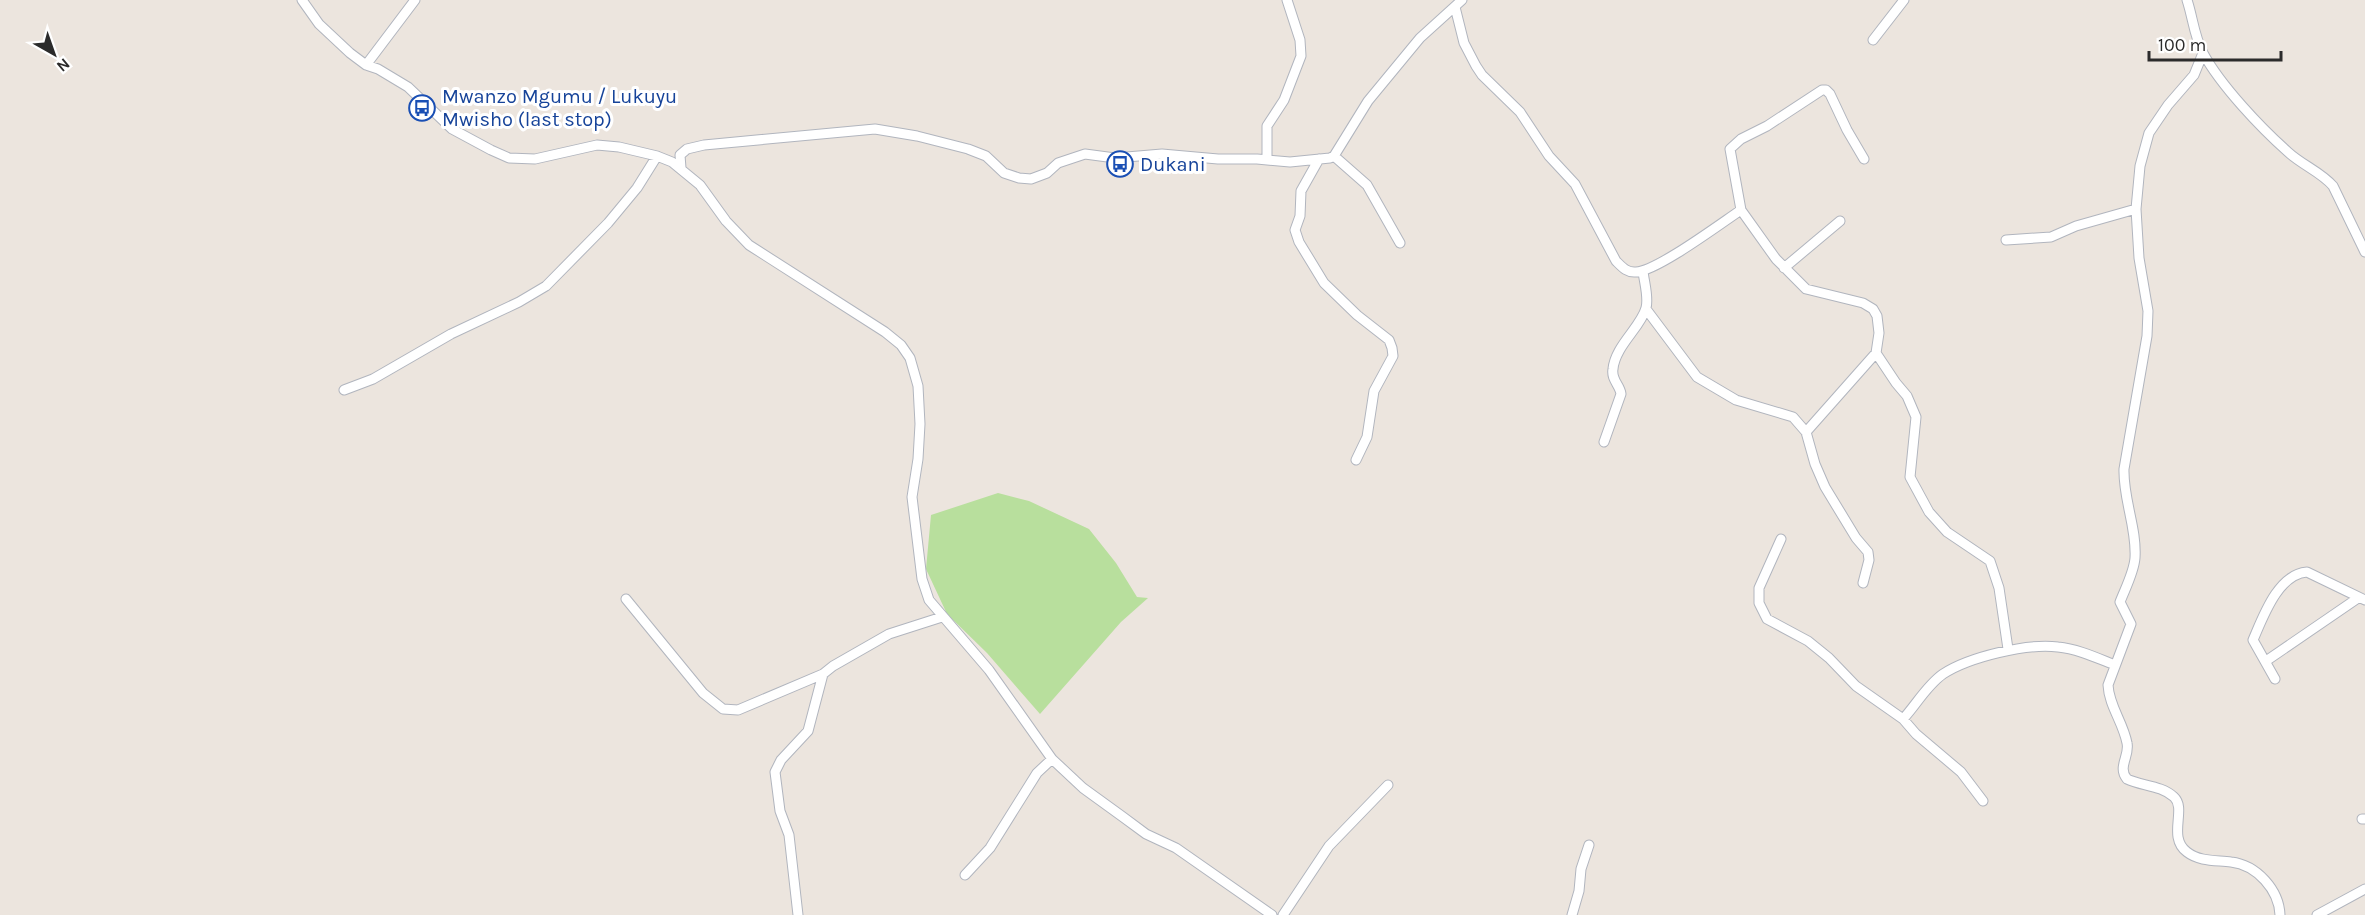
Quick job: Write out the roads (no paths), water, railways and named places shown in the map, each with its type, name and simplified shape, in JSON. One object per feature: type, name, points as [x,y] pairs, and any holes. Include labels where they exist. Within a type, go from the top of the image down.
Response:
[{"type":"street","points":[[302,0],[319,24],[366,65],[378,69],[408,87],[452,129],[509,158],[535,159],[597,145],[619,147],[657,156],[681,168],[700,185],[726,221],[749,244],[885,332],[901,345],[910,358],[918,386],[920,424],[912,506],[922,579],[929,600],[989,670],[1052,759],[1083,788],[1146,834],[1176,848],[1272,915]]},
{"type":"street","points":[[366,65],[415,0]]},
{"type":"street","points":[[1267,160],[1267,126],[1284,100],[1301,56],[1300,40],[1287,0]]},
{"type":"street","points":[[1873,40],[1904,0]]},
{"type":"street","points":[[2187,0],[2193,27],[2204,53],[2229,89],[2268,134],[2291,154],[2326,178],[2333,186],[2365,252]]},
{"type":"street","points":[[681,168],[680,155],[687,149],[704,145],[863,129],[917,136],[968,149],[986,156],[1004,173],[1031,179],[1047,173],[1058,163],[1084,154],[1114,158],[1162,154],[1290,162],[1334,156],[1368,101],[1420,38],[1458,4]]},
{"type":"street","points":[[1458,4],[1464,43],[1482,75],[1520,112],[1549,156],[1575,184],[1616,261],[1623,268],[1633,273],[1643,271],[1665,260],[1741,210]]},
{"type":"street","points":[[2204,53],[2194,75],[2168,105],[2149,133],[2140,166],[2136,209],[2139,258],[2148,311],[2147,336],[2124,469],[2124,483],[2132,517],[2135,560],[2120,602],[2131,624],[2108,685],[2108,694],[2118,714],[2128,748],[2123,764],[2124,776],[2129,781],[2161,789],[2174,797],[2178,803],[2177,829],[2180,844],[2187,852],[2200,858],[2245,865],[2270,885],[2277,897],[2280,915]]},
{"type":"street","points":[[1806,432],[1876,353],[1879,333],[1877,316],[1873,309],[1863,303],[1806,289],[1784,268],[1741,210],[1730,149],[1741,139],[1767,126],[1821,90],[1826,90],[1864,159]]},
{"type":"street","points":[[344,390],[373,379],[451,334],[519,302],[546,286],[614,216],[637,188],[657,156]]},
{"type":"street","points":[[1334,156],[1367,185],[1400,243]]},
{"type":"street","points":[[1319,159],[1301,191],[1300,216],[1295,230],[1299,242],[1324,283],[1357,315],[1389,340],[1393,356],[1374,391],[1367,437],[1356,460]]},
{"type":"street","points":[[2006,240],[2051,237],[2076,226],[2136,209]]},
{"type":"street","points":[[1784,268],[1840,221]]},
{"type":"street","points":[[1643,271],[1646,309],[1697,377],[1736,400],[1793,417],[1806,432],[1815,464],[1825,487],[1856,538],[1868,552],[1869,560],[1863,583]]},
{"type":"street","points":[[1604,442],[1621,394],[1620,387],[1614,381],[1612,369],[1619,350],[1646,309]]},
{"type":"street","points":[[1876,353],[1907,396],[1916,417],[1910,477],[1929,512],[1947,531],[1990,561],[1999,588],[2007,649]]},
{"type":"street","points":[[1781,539],[1759,588],[1759,603],[1767,619],[1808,641],[1829,658],[1856,686],[1903,719],[1916,734],[1961,772],[1983,801]]},
{"type":"street","points":[[2275,679],[2253,640],[2277,593],[2286,582],[2302,572],[2307,572],[2362,599]]},
{"type":"street","points":[[626,599],[703,693],[723,709],[732,711],[823,674],[889,634],[942,617]]},
{"type":"street","points":[[2266,661],[2362,599]]},
{"type":"street","points":[[1903,719],[1943,675],[2007,649],[2056,646],[2078,651],[2115,665]]},
{"type":"street","points":[[798,915],[789,834],[780,811],[775,772],[781,760],[808,732],[823,674]]},
{"type":"street","points":[[965,875],[990,848],[1037,773],[1052,759]]},
{"type":"street","points":[[1284,915],[1329,846],[1388,785]]},
{"type":"street","points":[[1572,915],[1579,891],[1581,869],[1589,845]]},
{"type":"street","points":[[2317,915],[2365,889]]},
{"type":"place","name":"Mwanzo Mgumu / Lukuyu Mwisho (last stop)","points":[[422,108]]},
{"type":"place","name":"Dukani","points":[[1120,164]]}]
